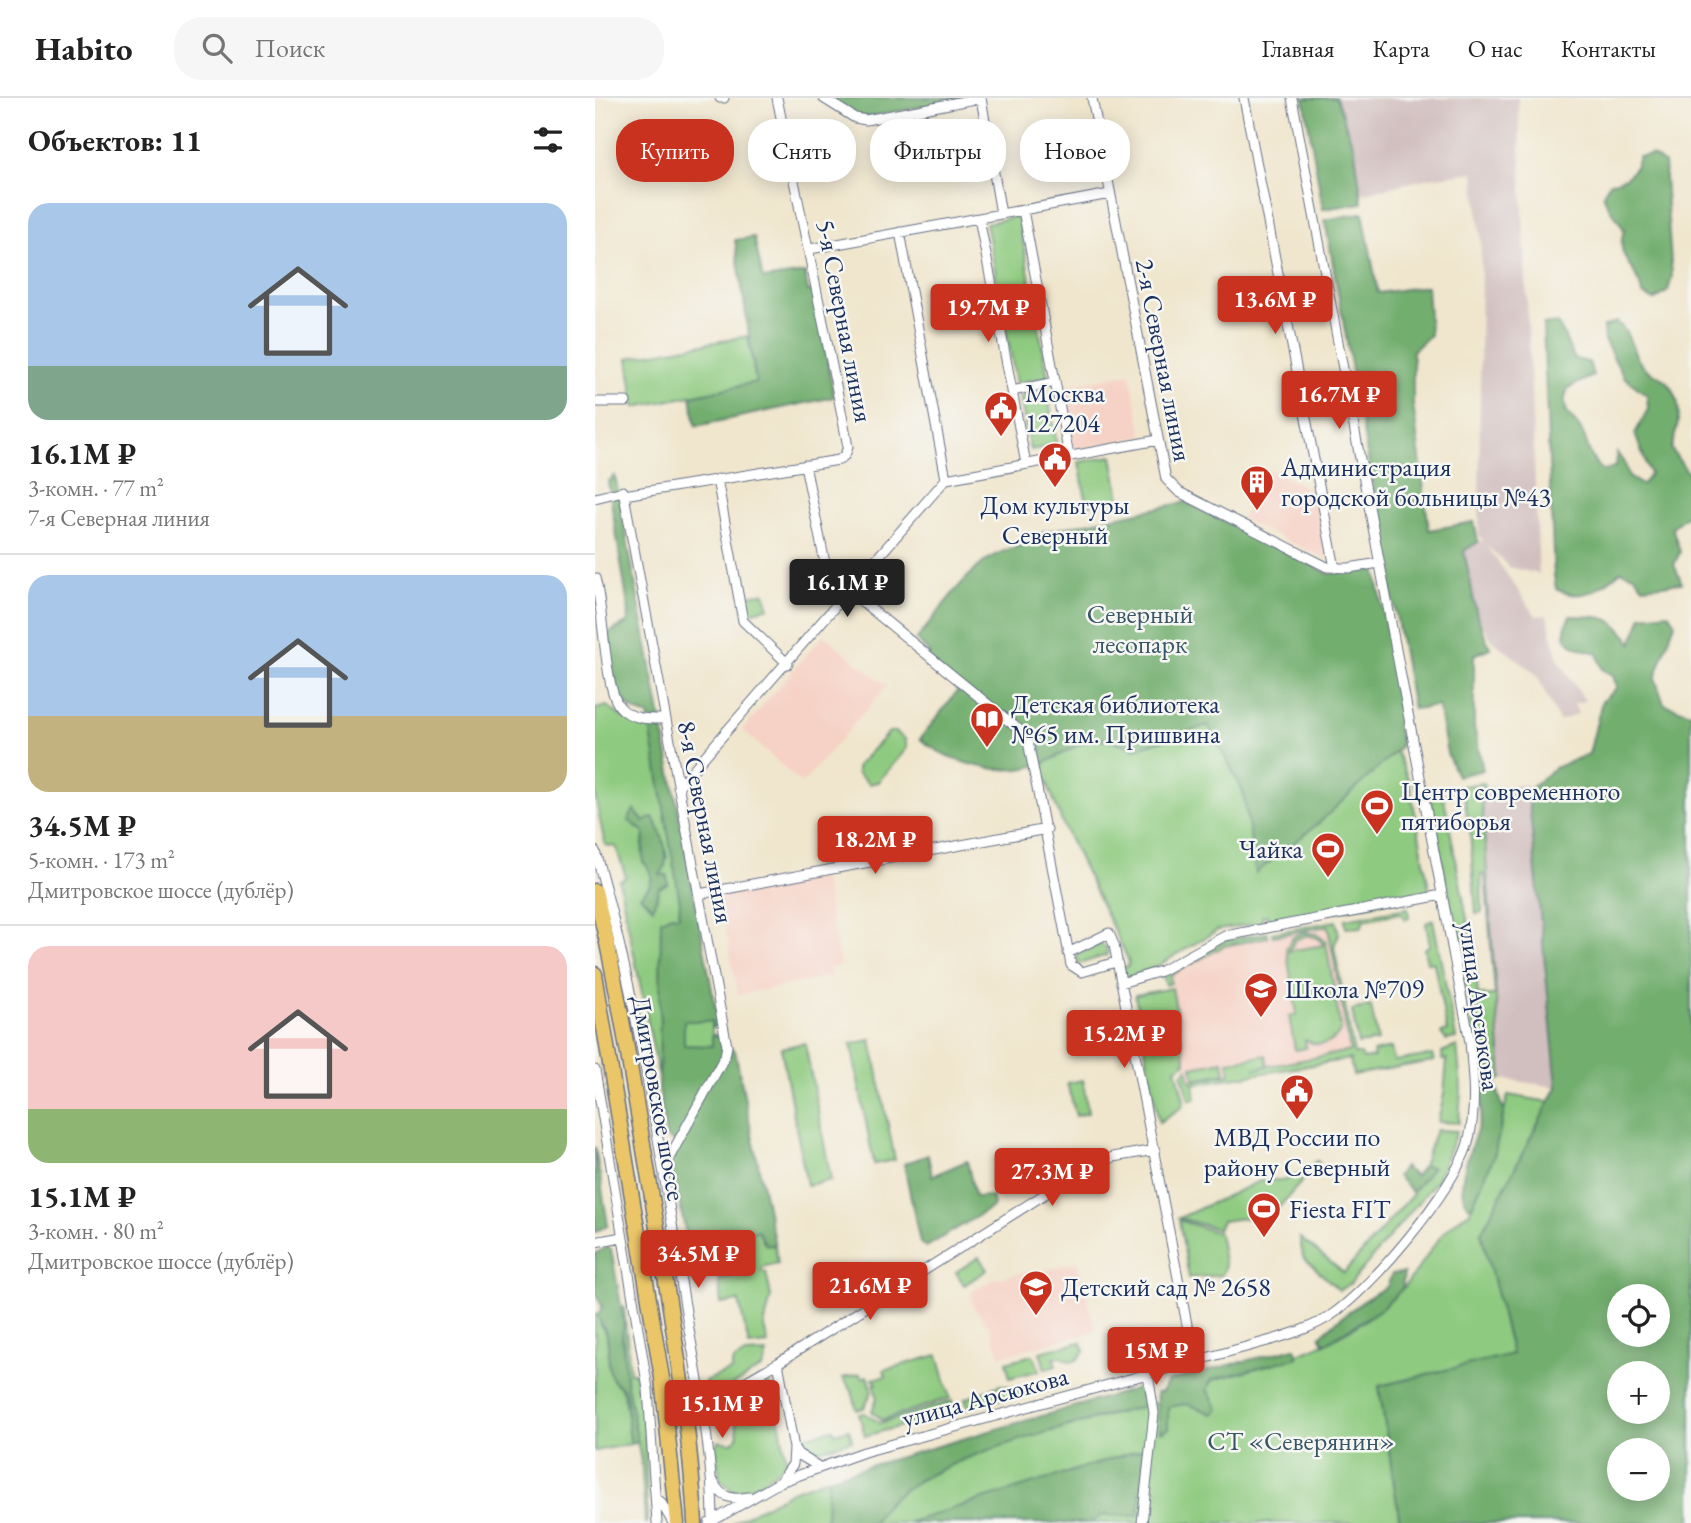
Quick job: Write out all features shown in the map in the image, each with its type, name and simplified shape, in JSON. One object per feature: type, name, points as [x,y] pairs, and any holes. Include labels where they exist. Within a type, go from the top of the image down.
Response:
[{"type":"highway","name":"Дмитровское шоссе","points":[[595,891],[623,1028],[665,1279],[688,1436],[695,1523]]},
{"type":"highway","name":"Дмитровское шоссе","points":[[595,974],[648,1282],[668,1418],[675,1523]]},
{"type":"street","name":"5-я Северная линия","points":[[595,498],[839,460],[845,455],[848,447],[810,249],[777,98]]},
{"type":"street","points":[[823,98],[855,118],[866,120],[977,98],[1001,214]]},
{"type":"street","name":"2-я Северная линия","points":[[1092,98],[1166,479],[1179,492],[1327,567],[1379,563]]},
{"type":"street","points":[[1244,98],[1335,568]]},
{"type":"street","name":"улица Арсюкова","points":[[712,1522],[780,1482],[879,1447],[1293,1334],[1320,1322],[1341,1309],[1377,1273],[1453,1177],[1469,1136],[1474,1088],[1470,1042],[1292,98]]},
{"type":"street","points":[[810,249],[1110,194]]},
{"type":"street","points":[[1024,210],[1069,456]]},
{"type":"street","points":[[979,218],[1026,464]]},
{"type":"street","points":[[900,232],[946,480]]},
{"type":"street","points":[[1012,391],[1055,382]]},
{"type":"street","points":[[595,402],[626,402]]},
{"type":"street","points":[[678,787],[946,480],[1158,440]]},
{"type":"street","points":[[805,465],[827,573],[1027,736],[1072,967],[1077,971],[1116,962]]},
{"type":"street","points":[[717,480],[743,621],[788,664]]},
{"type":"street","name":"8-я Северная линия","points":[[624,493],[727,1046],[725,1056],[668,1160],[664,1178]]},
{"type":"street","points":[[595,578],[603,615],[612,696],[621,709],[637,718],[666,719]]},
{"type":"street","points":[[699,894],[1047,829]]},
{"type":"street","points":[[595,851],[625,965],[656,1130],[713,1478],[712,1522]]},
{"type":"street","points":[[1121,983],[1161,971],[1225,936],[1442,895]]},
{"type":"street","points":[[1068,953],[1109,933],[1155,1150],[1194,1361]]},
{"type":"street","points":[[595,1070],[648,1389],[657,1523]]},
{"type":"street","points":[[656,1130],[665,1142],[676,1146]]},
{"type":"street","points":[[701,1407],[778,1363],[1075,1175],[1113,1157],[1155,1150]]},
{"type":"street","points":[[595,1242],[622,1237]]},
{"type":"street","points":[[778,1363],[794,1448],[793,1464],[780,1482]]},
{"type":"street","points":[[1142,1523],[1154,1426],[1148,1374]]},
{"type":"street","points":[[794,1448],[798,1454],[819,1467]]},
{"type":"street","points":[[713,1478],[719,1492],[727,1497],[754,1496]]},
{"type":"street","points":[[657,1492],[664,1511],[675,1523]]},
{"type":"shaded area","points":[[1336,98],[1518,98],[1539,574],[1509,567],[1487,546],[1536,616],[1547,615],[1558,659],[1585,701],[1574,704],[1578,714],[1559,721],[1536,674],[1492,640],[1477,616],[1464,551],[1483,540],[1479,536],[1481,242],[1474,172],[1429,178],[1360,194],[1355,151]]},
{"type":"shaded area","points":[[1130,373],[1143,436],[1074,450],[1062,387]]},
{"type":"shaded area","points":[[1267,471],[1277,472],[1315,492],[1327,559],[1241,519]]},
{"type":"shaded area","points":[[823,635],[887,686],[802,784],[742,730]]},
{"type":"shaded area","points":[[1527,785],[1557,1087],[1502,1079],[1481,788]]},
{"type":"shaded area","points":[[823,877],[840,966],[830,968],[831,977],[738,995],[719,896]]},
{"type":"shaded area","name":"Школа №709","points":[[1328,926],[1350,1051],[1189,1081],[1170,976],[1224,946]]},
{"type":"shaded area","name":"Детский сад № 2658","points":[[1077,1262],[1096,1331],[1000,1356],[990,1327],[973,1306],[971,1292],[994,1279],[1029,1271],[1032,1274]]},
{"type":"green space","points":[[829,98],[969,98],[868,117],[855,115]]},
{"type":"green space","points":[[1304,98],[1336,98],[1355,151],[1362,203],[1323,209]]},
{"type":"green space","points":[[1652,155],[1664,163],[1672,277],[1668,291],[1655,300],[1642,294],[1640,284],[1622,249],[1624,230],[1603,194],[1610,182],[1629,175],[1639,157]]},
{"type":"green space","points":[[1363,213],[1378,293],[1427,286],[1430,335],[1413,351],[1413,404],[1429,530],[1474,522],[1478,542],[1464,551],[1477,616],[1490,648],[1474,655],[1474,727],[1483,770],[1457,776],[1447,753],[1438,706],[1413,709],[1325,220]]},
{"type":"green space","points":[[1018,216],[1048,377],[1016,383],[986,223]]},
{"type":"green space","points":[[754,237],[763,279],[805,273],[808,291],[814,290],[834,397],[696,426],[691,396],[756,382],[735,240]]},
{"type":"green space","points":[[1617,322],[1626,332],[1641,364],[1667,382],[1677,398],[1679,415],[1671,449],[1691,477],[1691,512],[1672,527],[1680,552],[1674,565],[1682,583],[1643,587],[1634,575],[1621,571],[1591,592],[1566,593],[1556,589],[1554,575],[1543,325],[1557,323],[1575,359],[1589,362],[1593,376],[1568,388],[1565,405],[1569,415],[1582,431],[1594,460],[1604,471],[1616,466],[1617,453],[1625,464],[1629,477],[1642,485],[1650,474],[1635,434],[1648,409],[1647,395],[1624,377],[1604,340],[1603,327]]},
{"type":"green space","points":[[748,336],[756,383],[635,407],[628,358]]},
{"type":"green space","points":[[1047,391],[1057,445],[1030,450],[1020,396]]},
{"type":"green space","points":[[1112,456],[1120,499],[1087,505],[1079,462]]},
{"type":"green space","points":[[615,476],[719,1027],[712,1027],[712,1021],[684,1021],[684,1045],[712,1046],[712,1035],[720,1035],[723,1045],[735,1051],[775,1246],[765,1244],[758,1230],[741,1237],[739,1245],[745,1270],[719,1281],[717,1268],[690,1275],[689,1248],[671,1163],[676,1143],[666,1137],[659,1089],[661,920],[671,915],[679,916],[680,902],[648,715],[626,704],[612,671],[608,633],[627,623],[629,613],[608,482]]},
{"type":"green space","name":"Северный лесопарк","points":[[1186,502],[1329,574],[1375,568],[1405,721],[1398,727],[1401,745],[1396,751],[1320,822],[1256,873],[1243,791],[1208,725],[1136,749],[1107,740],[1088,740],[1046,762],[1014,769],[980,767],[964,762],[920,739],[959,689],[923,660],[929,652],[916,640],[960,585],[979,566],[997,554],[1044,532]]},
{"type":"green space","points":[[764,593],[769,607],[748,614],[745,596]]},
{"type":"green space","points":[[1669,613],[1675,623],[1655,678],[1664,704],[1691,713],[1691,1523],[1400,1523],[1379,1386],[1512,1354],[1481,1233],[1557,1087],[1528,791],[1554,768],[1589,754],[1602,701],[1617,688],[1613,676],[1602,669],[1597,653],[1570,643],[1566,638],[1566,625],[1570,616],[1600,617],[1612,622],[1632,643],[1642,616]]},
{"type":"green space","points":[[607,706],[623,718],[650,724],[680,902],[679,916],[661,920],[660,1082],[619,881],[626,877],[616,847],[605,845],[595,796],[595,709]],"holes":[[[634,810],[644,822],[653,817],[667,857],[659,875],[657,898],[649,888],[651,875],[642,853],[644,831],[635,827]]]},
{"type":"green space","points":[[1208,725],[1243,791],[1256,872],[1396,751],[1409,781],[1430,893],[1329,913],[1268,921],[1267,915],[1262,916],[1263,922],[1218,930],[1154,968],[1126,978],[1123,968],[1129,965],[1128,959],[1064,827],[1042,769],[1044,763],[1088,741],[1108,741],[1136,749]]},
{"type":"green space","points":[[889,732],[895,732],[905,739],[907,748],[878,782],[869,784],[857,773],[857,766]]},
{"type":"green space","points":[[1484,783],[1484,788],[1481,789],[1502,1079],[1495,1081],[1489,1062],[1479,1064],[1430,796],[1443,793],[1476,966],[1478,995],[1495,995],[1485,874],[1481,875],[1482,912],[1476,914],[1470,831],[1462,786]]},
{"type":"green space","points":[[634,810],[644,822],[653,817],[665,846],[666,862],[660,875],[667,875],[668,884],[659,888],[653,908],[640,896],[648,888],[652,876],[643,862],[644,832],[628,820]]},
{"type":"green space","points":[[1408,908],[1409,918],[1406,919],[1400,913],[1363,920],[1362,927],[1346,928],[1345,919]]},
{"type":"green space","points":[[1433,920],[1456,1038],[1446,1040],[1441,1033],[1447,1031],[1434,963],[1427,962],[1424,949],[1430,945],[1426,923]]},
{"type":"green space","points":[[1336,921],[1339,934],[1334,946],[1354,1054],[1361,1054],[1363,1059],[1374,1057],[1373,1052],[1391,1048],[1394,1061],[1432,1055],[1434,1061],[1353,1075],[1350,1059],[1194,1084],[1196,1098],[1189,1100],[1182,1074],[1187,1068],[1190,1081],[1230,1074],[1228,1062],[1266,1055],[1268,1066],[1254,1069],[1350,1051],[1328,926],[1273,936],[1272,933]]},
{"type":"green space","points":[[1304,932],[1317,934],[1326,942],[1341,1030],[1326,1044],[1305,1040],[1306,1048],[1295,1050],[1289,1016],[1297,1014],[1286,948],[1293,937]],"holes":[[[1307,935],[1318,938],[1324,945],[1289,951],[1295,940]]]},
{"type":"green space","points":[[1267,933],[1268,937],[1224,946],[1170,976],[1171,983],[1166,985],[1163,976],[1225,941]]},
{"type":"green space","points":[[1100,944],[1106,947],[1107,955],[1079,964],[1076,955]]},
{"type":"green space","points":[[1172,988],[1186,1062],[1176,1069],[1184,1100],[1182,1107],[1159,1122],[1135,995]]},
{"type":"green space","points":[[1371,1006],[1378,1041],[1358,1044],[1352,1010]]},
{"type":"green space","points":[[684,1021],[712,1021],[712,1046],[684,1046]]},
{"type":"green space","points":[[871,1040],[895,1160],[874,1164],[851,1044]]},
{"type":"green space","points":[[805,1043],[831,1180],[807,1185],[781,1048]]},
{"type":"green space","points":[[1457,1046],[1461,1087],[1459,1123],[1438,1122],[1447,1059],[1442,1060],[1442,1052]]},
{"type":"green space","points":[[1223,1061],[1225,1073],[1194,1079],[1192,1067]]},
{"type":"green space","points":[[1489,1062],[1504,1111],[1494,1156],[1472,1206],[1468,1206],[1462,1186],[1481,1115],[1479,1064]]},
{"type":"green space","points":[[1083,1080],[1088,1113],[1076,1116],[1067,1083]]},
{"type":"green space","name":"СТ «Северянин»","points":[[1508,1095],[1550,1102],[1481,1233],[1512,1355],[1379,1387],[1400,1523],[1089,1523],[1103,1515],[1146,1449],[907,1523],[874,1523],[894,1497],[929,1475],[967,1458],[1000,1445],[1207,1389],[1212,1380],[1314,1348],[1361,1323],[1403,1288],[1441,1236],[1458,1219],[1469,1213],[1494,1156]]},
{"type":"green space","points":[[1436,1130],[1457,1131],[1437,1180],[1350,1284],[1339,1290],[1303,1257],[1300,1238],[1344,1273],[1413,1194],[1432,1168],[1423,1166]]},
{"type":"green space","points":[[595,1147],[608,1225],[595,1232]]},
{"type":"green space","points":[[928,1155],[932,1176],[967,1161],[975,1197],[992,1196],[994,1206],[926,1247],[920,1243],[904,1164]]},
{"type":"green space","points":[[1316,1161],[1319,1162],[1273,1214],[1222,1221],[1218,1229],[1179,1218],[1262,1180],[1286,1180],[1303,1173]]},
{"type":"green space","points":[[1423,1166],[1433,1167],[1412,1192],[1397,1176],[1404,1167],[1415,1176]]},
{"type":"green space","points":[[1179,1220],[1219,1233],[1225,1267],[1222,1275],[1189,1278]]},
{"type":"green space","points":[[758,1230],[765,1244],[775,1246],[778,1263],[762,1267],[762,1272],[766,1272],[771,1296],[764,1327],[768,1344],[749,1346],[739,1301],[721,1304],[719,1281],[745,1269],[739,1245],[741,1237]]},
{"type":"green space","points":[[607,1247],[611,1249],[624,1323],[622,1337],[626,1379],[638,1443],[631,1444],[625,1394],[610,1372],[607,1336],[598,1316],[602,1306],[595,1292],[595,1254]]},
{"type":"green space","points":[[979,1257],[987,1270],[964,1285],[956,1272]]},
{"type":"green space","points":[[1404,1273],[1402,1289],[1381,1309],[1325,1344],[1320,1336],[1326,1330],[1387,1287],[1392,1274]]},
{"type":"green space","points":[[624,1306],[630,1373],[634,1373],[644,1429],[647,1523],[642,1467],[626,1379],[621,1307]]},
{"type":"green space","points":[[599,1314],[601,1326],[607,1335],[611,1375],[622,1391],[627,1407],[631,1444],[595,1451],[595,1315]]},
{"type":"green space","points":[[1081,1342],[1085,1350],[1077,1360],[1071,1362],[1059,1356],[1054,1358],[1056,1366],[1045,1369],[1040,1352]]},
{"type":"green space","points":[[1295,1348],[1298,1357],[1212,1380],[1207,1389],[1218,1409],[1213,1414],[1187,1404],[1168,1407],[1168,1429],[1160,1432],[1156,1393],[1162,1392],[1168,1381]]},
{"type":"green space","points":[[767,1353],[763,1367],[708,1400],[705,1381],[732,1370],[732,1362],[745,1354]]},
{"type":"green space","points":[[938,1355],[950,1398],[882,1420],[872,1411],[877,1397],[874,1385],[877,1384],[873,1379],[886,1376],[884,1370]]},
{"type":"green space","points":[[1033,1355],[1040,1370],[1010,1378],[1006,1362]]},
{"type":"green space","points":[[860,1374],[862,1378],[867,1376],[872,1392],[864,1408],[857,1410],[852,1391],[843,1378]]},
{"type":"green space","points":[[759,1378],[774,1391],[786,1459],[778,1470],[764,1480],[734,1492],[720,1479],[715,1446],[719,1441],[731,1443],[738,1437],[733,1394]]},
{"type":"green space","points":[[1000,1385],[1014,1387],[1023,1393],[968,1408],[965,1399]]},
{"type":"green space","points":[[1138,1388],[1146,1394],[1148,1405],[1040,1434],[954,1464],[917,1482],[889,1501],[874,1523],[822,1523],[826,1519],[828,1478]]},
{"type":"green space","points":[[952,1401],[956,1411],[865,1436],[859,1414],[865,1413],[880,1423]]},
{"type":"green space","points":[[833,1429],[835,1433],[849,1429],[852,1440],[812,1452],[802,1448],[800,1438]]},
{"type":"green space","points":[[1146,1448],[1138,1516],[1103,1515],[1089,1523],[907,1523]]},
{"type":"green space","points":[[828,1478],[826,1519],[822,1523],[733,1523],[792,1491]]},
{"type":"place","name":"Москва 127204","points":[[1001,438]]},
{"type":"place","name":"Дом культуры Северный","points":[[1055,489]]},
{"type":"place","name":"Администрация городской больницы №43","points":[[1257,512]]},
{"type":"place","name":"Детская библиотека №65 им. Пришвина","points":[[987,749]]},
{"type":"place","name":"Центр современного пятиборья","points":[[1377,836]]},
{"type":"place","name":"Чайка","points":[[1328,879]]},
{"type":"place","name":"Школа №709","points":[[1261,1019]]},
{"type":"place","name":"МВД России по району Северный","points":[[1297,1121]]},
{"type":"place","name":"Fiesta FIT","points":[[1264,1239]]},
{"type":"place","name":"Детский сад № 2658","points":[[1036,1317]]}]
